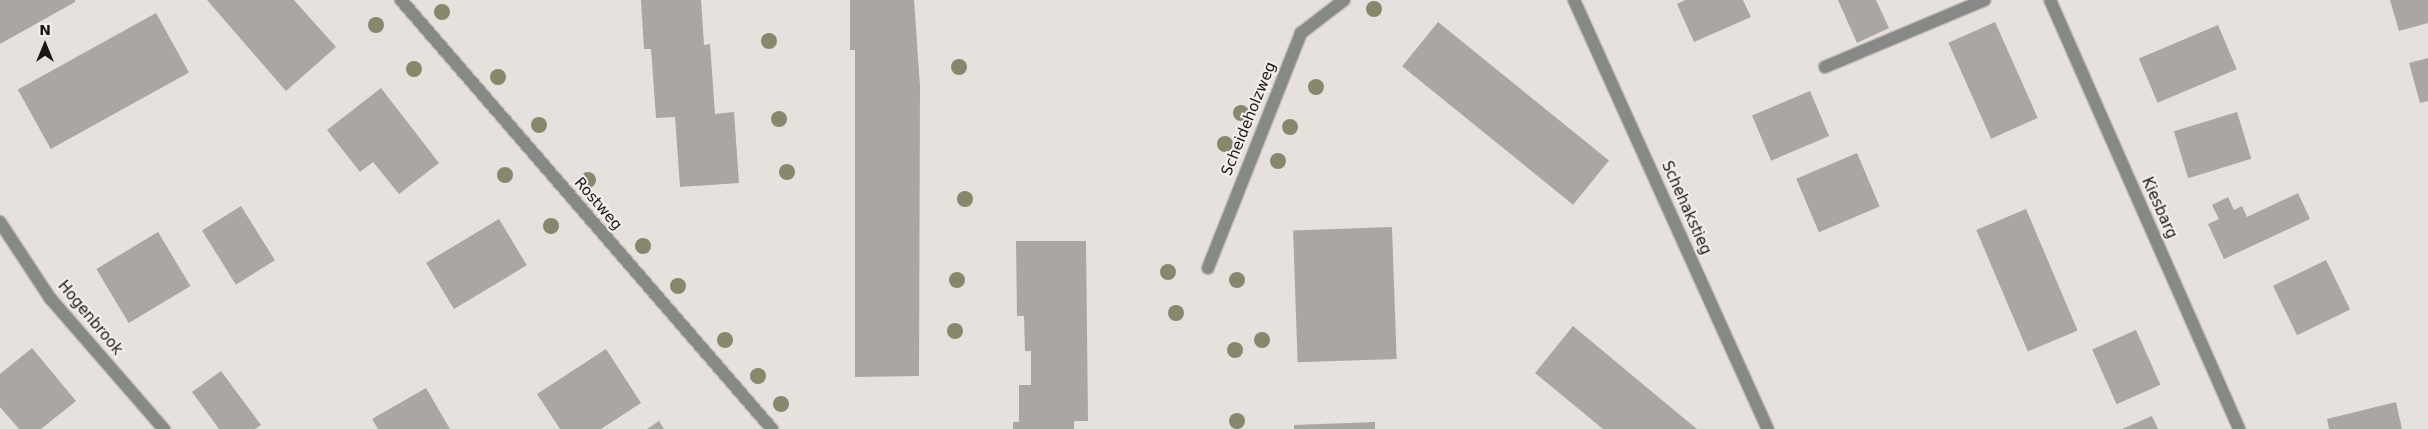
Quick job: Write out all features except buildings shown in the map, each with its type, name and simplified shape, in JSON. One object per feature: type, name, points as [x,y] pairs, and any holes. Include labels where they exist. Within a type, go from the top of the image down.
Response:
[{"type":"street","name":"Rostweg","points":[[401,0],[772,429]]},
{"type":"street","name":"Scheideholzweg","points":[[1208,268],[1301,32],[1344,0]]},
{"type":"street","name":"Schehakstieg","points":[[1574,0],[1768,429]]},
{"type":"street","points":[[1825,67],[1984,0]]},
{"type":"street","name":"Kiesbarg","points":[[2050,0],[2239,429]]},
{"type":"street","name":"Hogenbrook","points":[[0,222],[50,298],[164,429]]}]
